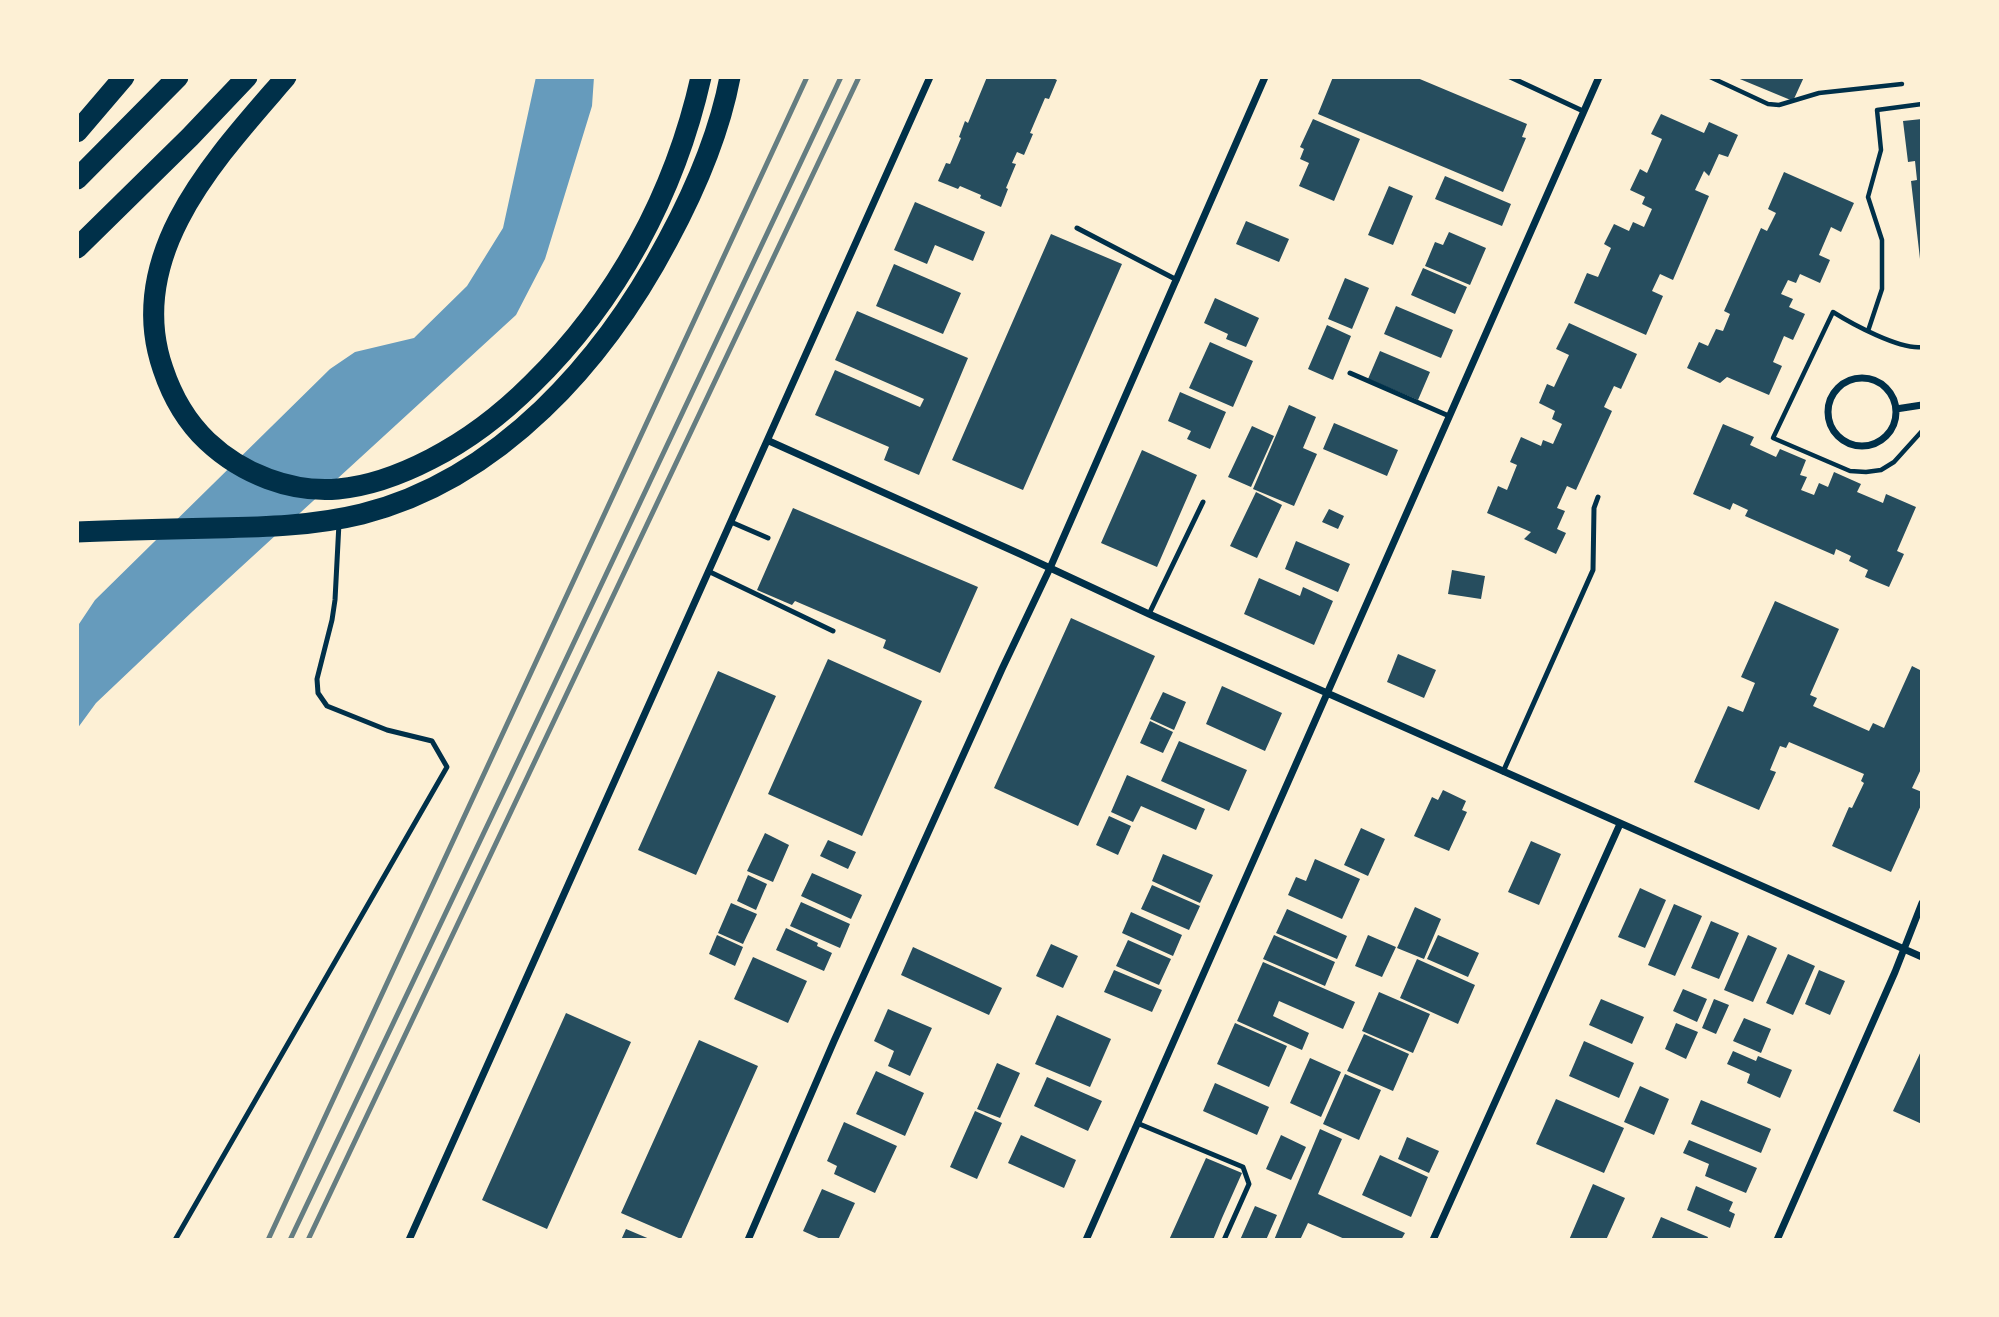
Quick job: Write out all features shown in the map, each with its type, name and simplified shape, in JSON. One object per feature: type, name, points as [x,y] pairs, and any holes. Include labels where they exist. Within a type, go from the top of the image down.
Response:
[{"type":"highway","points":[[77,132],[124,77]]},
{"type":"highway","points":[[77,179],[178,77]]},
{"type":"highway","points":[[77,248],[247,77]]},
{"type":"highway","points":[[286,77],[208,169],[181,214],[158,279],[156,344],[168,382],[188,419],[219,452],[260,476],[283,484],[340,489],[399,474],[460,443],[501,412],[562,353],[609,292],[645,231],[680,153],[701,77]]},
{"type":"highway","points":[[77,532],[272,527],[340,519],[408,498],[473,464],[527,422],[580,370],[635,298],[676,226],[708,155],[730,77]]},
{"type":"street","points":[[408,1240],[769,441],[930,77]]},
{"type":"street","points":[[748,1240],[834,1041],[1050,568],[1265,77]]},
{"type":"street","points":[[1086,1240],[1600,77]]},
{"type":"street","points":[[1866,378],[1877,382],[1893,398],[1896,410],[1891,430],[1874,444],[1863,446],[1842,440],[1829,423],[1829,401],[1844,383],[1854,379],[1866,378]]},
{"type":"street","points":[[1896,410],[1922,405]]},
{"type":"street","points":[[769,441],[1149,614],[1922,957]]},
{"type":"street","points":[[1433,1240],[1620,824]]},
{"type":"street","points":[[1777,1240],[1905,949],[1922,903]]},
{"type":"lane","points":[[1510,77],[1583,111]]},
{"type":"lane","points":[[1077,228],[1177,280]]},
{"type":"lane","points":[[1350,373],[1449,416]]},
{"type":"lane","points":[[1503,772],[1594,570],[1594,508],[1598,497]]},
{"type":"lane","points":[[1149,614],[1203,502]]},
{"type":"lane","points":[[175,1240],[447,767],[432,741],[387,730],[327,706],[318,693],[317,679],[334,610],[340,519]]},
{"type":"lane","points":[[731,522],[768,538]]},
{"type":"lane","points":[[708,571],[833,631]]},
{"type":"lane","points":[[1137,1123],[1243,1167],[1249,1185],[1224,1240]]},
{"type":"path","points":[[1710,77],[1768,104],[1779,105],[1819,93],[1902,84]]},
{"type":"path","points":[[1868,331],[1882,289],[1882,240],[1868,197],[1881,150],[1877,110],[1922,104]]},
{"type":"path","points":[[1922,347],[1905,346],[1852,324],[1833,312],[1773,438],[1850,471],[1866,472],[1881,470],[1894,462],[1922,431]]},
{"type":"water","points":[[536,77],[594,77],[592,106],[545,259],[516,315],[193,611],[96,703],[77,729],[77,627],[95,600],[330,369],[355,352],[414,338],[467,286],[503,228]]},
{"type":"building","points":[[987,77],[1051,77],[1057,80],[1049,99],[1045,98],[1024,155],[1017,152],[1012,163],[1016,164],[1001,207],[960,186],[958,189],[938,181],[946,163],[950,164],[965,121],[968,123]]},
{"type":"building","points":[[1333,77],[1415,77],[1527,124],[1522,137],[1526,138],[1503,192],[1318,114]]},
{"type":"building","points":[[1735,77],[1804,77],[1793,101]]},
{"type":"building","points":[[1661,114],[1704,133],[1709,122],[1738,135],[1728,157],[1719,154],[1709,176],[1704,171],[1695,190],[1709,196],[1673,280],[1660,274],[1652,291],[1663,296],[1646,335],[1574,303],[1587,273],[1598,277],[1611,248],[1604,244],[1614,224],[1629,231],[1633,222],[1644,227],[1652,209],[1642,204],[1645,197],[1630,190],[1640,169],[1647,173],[1662,139],[1651,134]]},
{"type":"building","points":[[1313,119],[1360,139],[1334,201],[1299,186],[1309,163],[1300,159],[1304,149],[1300,147]]},
{"type":"building","points":[[1922,119],[1920,259],[1911,181],[1917,180],[1915,161],[1908,162],[1903,121]]},
{"type":"building","points":[[1784,172],[1854,203],[1841,232],[1831,227],[1819,255],[1830,260],[1820,283],[1800,274],[1796,283],[1788,280],[1781,294],[1793,299],[1789,307],[1805,314],[1793,340],[1784,336],[1773,362],[1782,366],[1769,395],[1727,377],[1720,383],[1687,368],[1699,342],[1708,346],[1716,329],[1723,331],[1730,314],[1724,311],[1761,228],[1767,231],[1776,213],[1768,209]]},
{"type":"building","points":[[1445,176],[1511,204],[1502,226],[1435,199]]},
{"type":"building","points":[[1389,186],[1413,196],[1393,245],[1368,235]]},
{"type":"building","points":[[915,202],[985,232],[973,261],[935,245],[927,264],[894,250]]},
{"type":"building","points":[[1246,221],[1289,239],[1279,262],[1236,244]]},
{"type":"building","points":[[1449,232],[1486,248],[1470,285],[1425,266],[1435,242],[1443,245]]},
{"type":"building","points":[[1051,234],[1122,264],[1023,490],[952,460]]},
{"type":"building","points":[[894,264],[961,293],[943,334],[876,306]]},
{"type":"building","points":[[1423,268],[1467,287],[1455,314],[1411,295]]},
{"type":"building","points":[[1345,278],[1369,288],[1352,329],[1328,319]]},
{"type":"building","points":[[1215,298],[1259,318],[1246,347],[1226,339],[1228,334],[1204,323]]},
{"type":"building","points":[[1396,306],[1453,330],[1441,358],[1384,334]]},
{"type":"building","points":[[857,311],[968,358],[919,475],[884,460],[889,447],[815,415],[835,370],[920,407],[924,399],[835,360]]},
{"type":"building","points":[[1569,323],[1637,354],[1621,389],[1614,386],[1604,407],[1612,411],[1576,490],[1567,486],[1557,508],[1565,511],[1557,529],[1566,533],[1556,554],[1524,539],[1531,532],[1487,513],[1498,486],[1507,490],[1517,465],[1510,462],[1521,437],[1541,446],[1543,440],[1553,444],[1562,424],[1552,419],[1555,411],[1539,403],[1547,384],[1554,387],[1569,355],[1556,349]]},
{"type":"building","points":[[1327,325],[1351,336],[1333,380],[1308,369]]},
{"type":"building","points":[[1210,342],[1253,361],[1233,407],[1189,388]]},
{"type":"building","points":[[1380,351],[1430,372],[1418,400],[1368,379]]},
{"type":"building","points":[[1180,392],[1226,412],[1210,449],[1187,439],[1191,431],[1168,421]]},
{"type":"building","points":[[1289,405],[1316,417],[1303,448],[1317,454],[1294,506],[1253,489]]},
{"type":"building","points":[[1334,423],[1398,450],[1387,476],[1323,449]]},
{"type":"building","points":[[1723,424],[1754,437],[1750,445],[1776,457],[1780,449],[1806,460],[1800,475],[1807,477],[1801,490],[1814,495],[1819,483],[1828,487],[1834,472],[1861,484],[1857,492],[1883,503],[1886,494],[1916,507],[1897,551],[1904,554],[1889,587],[1865,577],[1868,570],[1849,561],[1851,556],[1836,549],[1834,555],[1745,516],[1748,510],[1733,503],[1730,510],[1693,494]]},
{"type":"building","points":[[1252,426],[1274,436],[1251,487],[1228,477]]},
{"type":"building","points":[[1142,450],[1197,475],[1157,567],[1101,543]]},
{"type":"building","points":[[1256,492],[1282,505],[1257,558],[1230,546]]},
{"type":"building","points":[[793,508],[978,587],[940,673],[883,648],[886,640],[795,601],[792,605],[757,590]]},
{"type":"building","points":[[1329,509],[1344,516],[1338,529],[1322,522]]},
{"type":"building","points":[[1296,541],[1350,564],[1338,592],[1285,569]]},
{"type":"building","points":[[1452,570],[1485,576],[1481,599],[1448,594]]},
{"type":"building","points":[[1259,578],[1300,596],[1303,587],[1333,601],[1314,645],[1244,614]]},
{"type":"building","points":[[1775,601],[1839,629],[1810,695],[1817,698],[1813,706],[1869,731],[1873,723],[1884,728],[1912,666],[1922,671],[1922,767],[1912,788],[1922,792],[1922,803],[1891,872],[1832,846],[1849,807],[1852,808],[1864,783],[1861,781],[1864,774],[1789,742],[1786,748],[1780,746],[1770,770],[1776,772],[1759,810],[1694,782],[1728,706],[1743,712],[1755,683],[1741,677]]},
{"type":"building","points":[[1071,618],[1155,656],[1078,826],[994,788]]},
{"type":"building","points":[[1398,654],[1436,670],[1424,698],[1387,682]]},
{"type":"building","points":[[828,659],[922,701],[862,836],[768,794]]},
{"type":"building","points":[[718,671],[776,696],[696,875],[638,850]]},
{"type":"building","points":[[1222,686],[1282,713],[1265,751],[1206,724]]},
{"type":"building","points":[[1163,692],[1186,702],[1174,730],[1150,719]]},
{"type":"building","points":[[1150,721],[1173,732],[1163,753],[1140,743]]},
{"type":"building","points":[[1179,741],[1247,770],[1229,811],[1161,781]]},
{"type":"building","points":[[1127,775],[1205,809],[1196,830],[1141,806],[1133,822],[1111,812]]},
{"type":"building","points":[[1443,790],[1466,801],[1462,810],[1467,812],[1449,851],[1414,836],[1432,797],[1438,800]]},
{"type":"building","points":[[1109,816],[1131,826],[1118,855],[1096,845]]},
{"type":"building","points":[[1361,828],[1385,839],[1368,876],[1344,865]]},
{"type":"building","points":[[765,833],[789,845],[773,882],[747,871]]},
{"type":"building","points":[[828,840],[856,852],[848,869],[820,856]]},
{"type":"building","points":[[1531,841],[1561,854],[1539,905],[1508,892]]},
{"type":"building","points":[[1163,854],[1213,875],[1200,903],[1152,881]]},
{"type":"building","points":[[1315,859],[1360,879],[1342,919],[1288,895],[1296,877],[1306,881]]},
{"type":"building","points":[[812,873],[862,895],[851,919],[801,896]]},
{"type":"building","points":[[748,875],[767,884],[756,910],[737,901]]},
{"type":"building","points":[[1152,885],[1200,906],[1189,930],[1141,909]]},
{"type":"building","points":[[1640,888],[1666,900],[1645,948],[1618,937]]},
{"type":"building","points":[[801,902],[850,924],[840,948],[790,926]]},
{"type":"building","points":[[731,903],[757,914],[743,944],[718,933]]},
{"type":"building","points":[[1674,904],[1702,916],[1675,976],[1648,965]]},
{"type":"building","points":[[1415,907],[1441,919],[1424,959],[1397,948]]},
{"type":"building","points":[[1287,909],[1347,936],[1337,959],[1276,933]]},
{"type":"building","points":[[1131,912],[1182,935],[1173,956],[1122,933]]},
{"type":"building","points":[[1711,921],[1739,933],[1719,979],[1691,968]]},
{"type":"building","points":[[786,928],[818,943],[817,946],[832,953],[824,971],[776,950]]},
{"type":"building","points":[[717,935],[743,947],[735,966],[709,954]]},
{"type":"building","points":[[1274,935],[1335,962],[1325,986],[1263,959]]},
{"type":"building","points":[[1368,935],[1396,947],[1382,977],[1355,966]]},
{"type":"building","points":[[1438,935],[1479,953],[1468,977],[1427,959]]},
{"type":"building","points":[[1748,935],[1777,948],[1753,1002],[1724,990]]},
{"type":"building","points":[[1128,940],[1171,959],[1159,985],[1116,966]]},
{"type":"building","points":[[1051,944],[1078,956],[1063,988],[1036,976]]},
{"type":"building","points":[[913,947],[1002,988],[989,1015],[901,975]]},
{"type":"building","points":[[1788,954],[1815,966],[1793,1015],[1766,1003]]},
{"type":"building","points":[[753,957],[807,981],[788,1023],[734,999]]},
{"type":"building","points":[[1417,959],[1475,985],[1458,1024],[1400,998]]},
{"type":"building","points":[[1263,962],[1355,1002],[1343,1029],[1279,1001],[1273,1016],[1309,1033],[1302,1050],[1237,1021]]},
{"type":"building","points":[[1114,970],[1162,990],[1152,1012],[1104,992]]},
{"type":"building","points":[[1819,970],[1845,981],[1830,1015],[1805,1004]]},
{"type":"building","points":[[1683,989],[1707,999],[1697,1022],[1673,1011]]},
{"type":"building","points":[[1379,992],[1430,1014],[1413,1053],[1362,1031]]},
{"type":"building","points":[[1601,999],[1644,1017],[1632,1044],[1589,1025]]},
{"type":"building","points":[[1714,999],[1729,1005],[1716,1034],[1702,1028]]},
{"type":"building","points":[[888,1009],[932,1028],[910,1076],[888,1066],[894,1051],[874,1041]]},
{"type":"building","points":[[566,1013],[631,1042],[547,1229],[482,1200]]},
{"type":"building","points":[[1057,1015],[1111,1039],[1090,1087],[1035,1064]]},
{"type":"building","points":[[1744,1018],[1771,1029],[1761,1053],[1733,1041]]},
{"type":"building","points":[[1235,1023],[1287,1046],[1269,1087],[1217,1064]]},
{"type":"building","points":[[1676,1023],[1698,1032],[1686,1059],[1665,1049]]},
{"type":"building","points":[[1364,1034],[1409,1054],[1393,1091],[1347,1071]]},
{"type":"building","points":[[699,1040],[758,1066],[681,1239],[621,1213]]},
{"type":"building","points":[[1584,1041],[1634,1063],[1619,1098],[1569,1076]]},
{"type":"building","points":[[1922,1049],[1922,1124],[1893,1111]]},
{"type":"building","points":[[1733,1051],[1756,1061],[1758,1056],[1792,1070],[1780,1098],[1747,1083],[1750,1074],[1727,1064]]},
{"type":"building","points":[[1310,1058],[1341,1072],[1321,1117],[1290,1103]]},
{"type":"building","points":[[997,1063],[1020,1073],[1000,1118],[977,1109]]},
{"type":"building","points":[[876,1071],[924,1093],[905,1136],[856,1114]]},
{"type":"building","points":[[1345,1074],[1381,1090],[1359,1140],[1323,1124]]},
{"type":"building","points":[[1047,1077],[1102,1101],[1088,1131],[1034,1106]]},
{"type":"building","points":[[1215,1083],[1269,1107],[1257,1135],[1203,1111]]},
{"type":"building","points":[[1640,1086],[1669,1099],[1654,1135],[1624,1122]]},
{"type":"building","points":[[1556,1099],[1624,1128],[1604,1173],[1536,1144]]},
{"type":"building","points":[[1701,1100],[1771,1129],[1761,1153],[1691,1124]]},
{"type":"building","points":[[975,1111],[1002,1123],[977,1179],[950,1167]]},
{"type":"building","points":[[844,1122],[897,1146],[875,1193],[834,1174],[837,1166],[827,1161]]},
{"type":"building","points":[[1320,1129],[1342,1139],[1318,1194],[1405,1233],[1401,1240],[1347,1240],[1308,1223],[1300,1240],[1274,1240]]},
{"type":"building","points":[[1021,1135],[1076,1160],[1064,1188],[1008,1163]]},
{"type":"building","points":[[1281,1135],[1306,1147],[1291,1180],[1266,1169]]},
{"type":"building","points":[[1407,1137],[1439,1151],[1429,1173],[1398,1159]]},
{"type":"building","points":[[1689,1140],[1757,1168],[1746,1193],[1705,1176],[1709,1164],[1683,1153]]},
{"type":"building","points":[[1380,1155],[1428,1177],[1411,1217],[1362,1195]]},
{"type":"building","points":[[1206,1158],[1242,1173],[1213,1240],[1169,1240]]},
{"type":"building","points":[[1593,1184],[1625,1198],[1606,1240],[1569,1240]]},
{"type":"building","points":[[1696,1186],[1733,1202],[1729,1211],[1735,1214],[1730,1228],[1687,1210]]},
{"type":"building","points":[[822,1189],[855,1203],[838,1240],[823,1240],[803,1231]]},
{"type":"building","points":[[1255,1206],[1277,1215],[1266,1240],[1240,1240]]},
{"type":"building","points":[[1661,1217],[1708,1237],[1707,1240],[1651,1240]]},
{"type":"building","points":[[626,1229],[652,1240],[621,1240]]},
{"type":"railway","points":[[268,1240],[807,77]]},
{"type":"railway","points":[[290,1240],[841,77]]},
{"type":"railway","points":[[308,1240],[859,77]]}]
